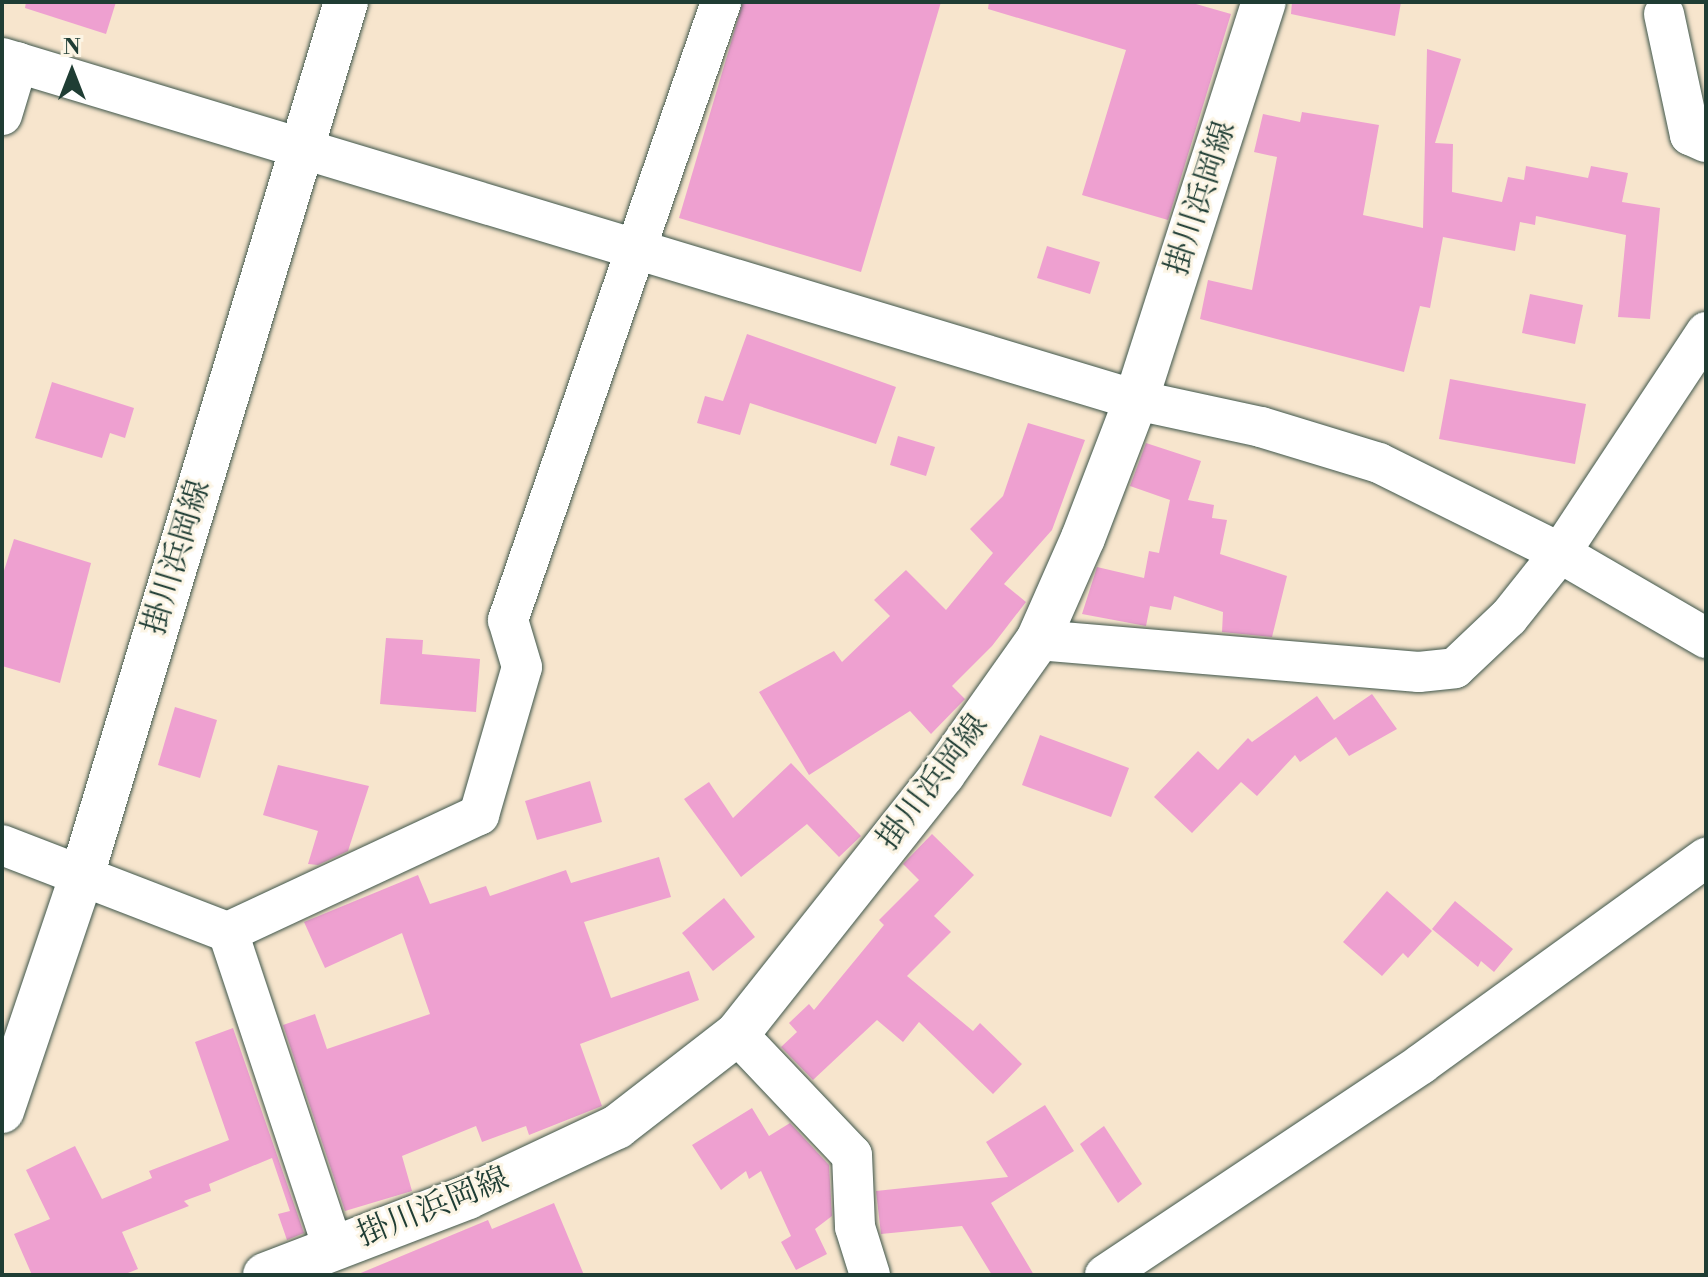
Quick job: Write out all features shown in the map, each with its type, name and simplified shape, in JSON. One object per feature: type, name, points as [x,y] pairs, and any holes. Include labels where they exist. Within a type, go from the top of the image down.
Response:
[{"type":"main road","name":"掛川浜岡線","points":[[2,1111],[83,872],[346,2]]},
{"type":"main road","name":"掛川浜岡線","points":[[265,1275],[468,1197],[617,1127],[737,1034],[943,774],[1038,640],[1136,400],[1264,2]]},
{"type":"street","points":[[2,845],[83,872],[228,932],[479,815],[522,667],[508,620],[639,250],[721,2]]},
{"type":"street","points":[[1664,14],[1690,135],[1706,142]]},
{"type":"street","points":[[2,115],[10,60],[1136,400],[1261,427],[1379,463],[1560,553],[1706,638]]},
{"type":"street","points":[[1038,640],[1419,672],[1455,668],[1509,617],[1560,553],[1706,332]]},
{"type":"street","points":[[1105,1275],[1421,1064],[1706,858]]},
{"type":"street","points":[[228,932],[333,1247]]},
{"type":"street","points":[[737,1034],[852,1155],[855,1227],[870,1275]]},
{"type":"building","points":[[26,2],[116,2],[106,34],[25,8]]},
{"type":"building","points":[[743,2],[941,2],[861,272],[679,218]]},
{"type":"building","points":[[989,2],[1189,2],[1231,14],[1168,220],[1082,195],[1126,50],[988,9]]},
{"type":"building","points":[[1292,2],[1401,2],[1395,36],[1291,14]]},
{"type":"building","points":[[1427,49],[1461,59],[1435,143],[1453,144],[1452,192],[1502,202],[1508,177],[1524,180],[1526,166],[1588,178],[1591,166],[1628,173],[1622,202],[1660,208],[1650,319],[1618,317],[1626,235],[1536,216],[1535,225],[1520,222],[1515,251],[1443,237],[1430,308],[1420,306],[1404,372],[1200,319],[1208,280],[1252,290],[1277,157],[1254,152],[1263,114],[1300,122],[1302,112],[1379,125],[1363,215],[1423,228]]},
{"type":"building","points":[[1047,246],[1100,262],[1090,294],[1037,278]]},
{"type":"building","points":[[1530,294],[1583,305],[1575,344],[1522,333]]},
{"type":"building","points":[[747,334],[896,387],[876,444],[750,403],[740,435],[697,423],[705,396],[723,401]]},
{"type":"building","points":[[1450,379],[1586,404],[1575,464],[1439,439]]},
{"type":"building","points":[[52,382],[134,408],[125,438],[110,433],[102,458],[35,438]]},
{"type":"building","points":[[1028,423],[1085,440],[1052,530],[1004,584],[1026,602],[992,646],[952,686],[965,699],[931,734],[910,711],[809,775],[759,692],[834,651],[842,662],[890,616],[874,600],[906,570],[946,610],[993,553],[970,529],[1003,496]]},
{"type":"building","points":[[898,436],[935,447],[926,476],[890,465]]},
{"type":"building","points":[[1146,443],[1201,461],[1188,500],[1214,505],[1212,518],[1227,520],[1220,554],[1287,576],[1272,637],[1222,632],[1223,612],[1174,596],[1171,610],[1150,606],[1146,626],[1082,614],[1097,567],[1144,578],[1149,551],[1159,553],[1170,500],[1130,486]]},
{"type":"building","points":[[14,539],[91,563],[60,683],[2,666],[2,577]]},
{"type":"building","points":[[386,638],[423,640],[422,654],[480,659],[476,712],[380,704]]},
{"type":"building","points":[[1372,694],[1397,729],[1349,756],[1336,737],[1300,762],[1295,755],[1257,796],[1241,782],[1192,833],[1154,797],[1198,751],[1218,770],[1248,738],[1252,742],[1317,696],[1334,720]]},
{"type":"building","points":[[175,707],[217,720],[200,778],[158,765]]},
{"type":"building","points":[[1040,735],[1129,768],[1111,817],[1022,785]]},
{"type":"building","points":[[791,763],[861,836],[839,857],[807,824],[741,877],[684,799],[709,782],[733,818]]},
{"type":"building","points":[[278,765],[369,786],[348,851],[318,865],[308,864],[318,831],[263,815]]},
{"type":"building","points":[[590,781],[602,822],[537,840],[525,801]]},
{"type":"building","points":[[932,834],[974,875],[934,916],[951,932],[907,976],[973,1031],[980,1023],[1022,1064],[993,1094],[919,1022],[903,1042],[877,1020],[813,1080],[781,1047],[797,1032],[789,1023],[809,1004],[814,1010],[884,925],[879,920],[919,880],[903,864]]},
{"type":"building","points":[[659,857],[671,897],[584,922],[611,998],[689,971],[699,1000],[580,1044],[602,1106],[529,1135],[526,1126],[482,1142],[476,1126],[402,1156],[412,1191],[345,1211],[283,1025],[315,1014],[327,1049],[430,1014],[402,933],[325,968],[304,922],[418,875],[430,904],[486,886],[490,896],[566,870],[571,883]]},
{"type":"building","points":[[1387,891],[1432,931],[1408,958],[1403,953],[1382,976],[1343,942]]},
{"type":"building","points":[[724,898],[755,937],[713,971],[682,933]]},
{"type":"building","points":[[1455,901],[1513,949],[1494,972],[1481,961],[1478,967],[1432,929]]},
{"type":"building","points":[[233,1028],[304,1233],[287,1240],[278,1214],[290,1211],[272,1158],[209,1184],[211,1191],[184,1201],[189,1206],[122,1232],[138,1269],[123,1275],[32,1275],[14,1234],[50,1219],[26,1170],[75,1146],[102,1199],[152,1178],[149,1171],[229,1140],[195,1042]]},
{"type":"building","points":[[1045,1105],[1074,1151],[991,1203],[1034,1275],[992,1275],[962,1226],[881,1234],[876,1191],[1008,1177],[986,1142]]},
{"type":"building","points":[[752,1108],[769,1136],[790,1123],[829,1165],[832,1216],[815,1229],[827,1254],[796,1270],[781,1242],[791,1236],[761,1171],[749,1179],[746,1171],[721,1190],[692,1145]]},
{"type":"building","points":[[1104,1126],[1142,1184],[1118,1203],[1080,1144]]},
{"type":"building","points":[[554,1203],[584,1275],[356,1275],[488,1220],[492,1229]]}]
